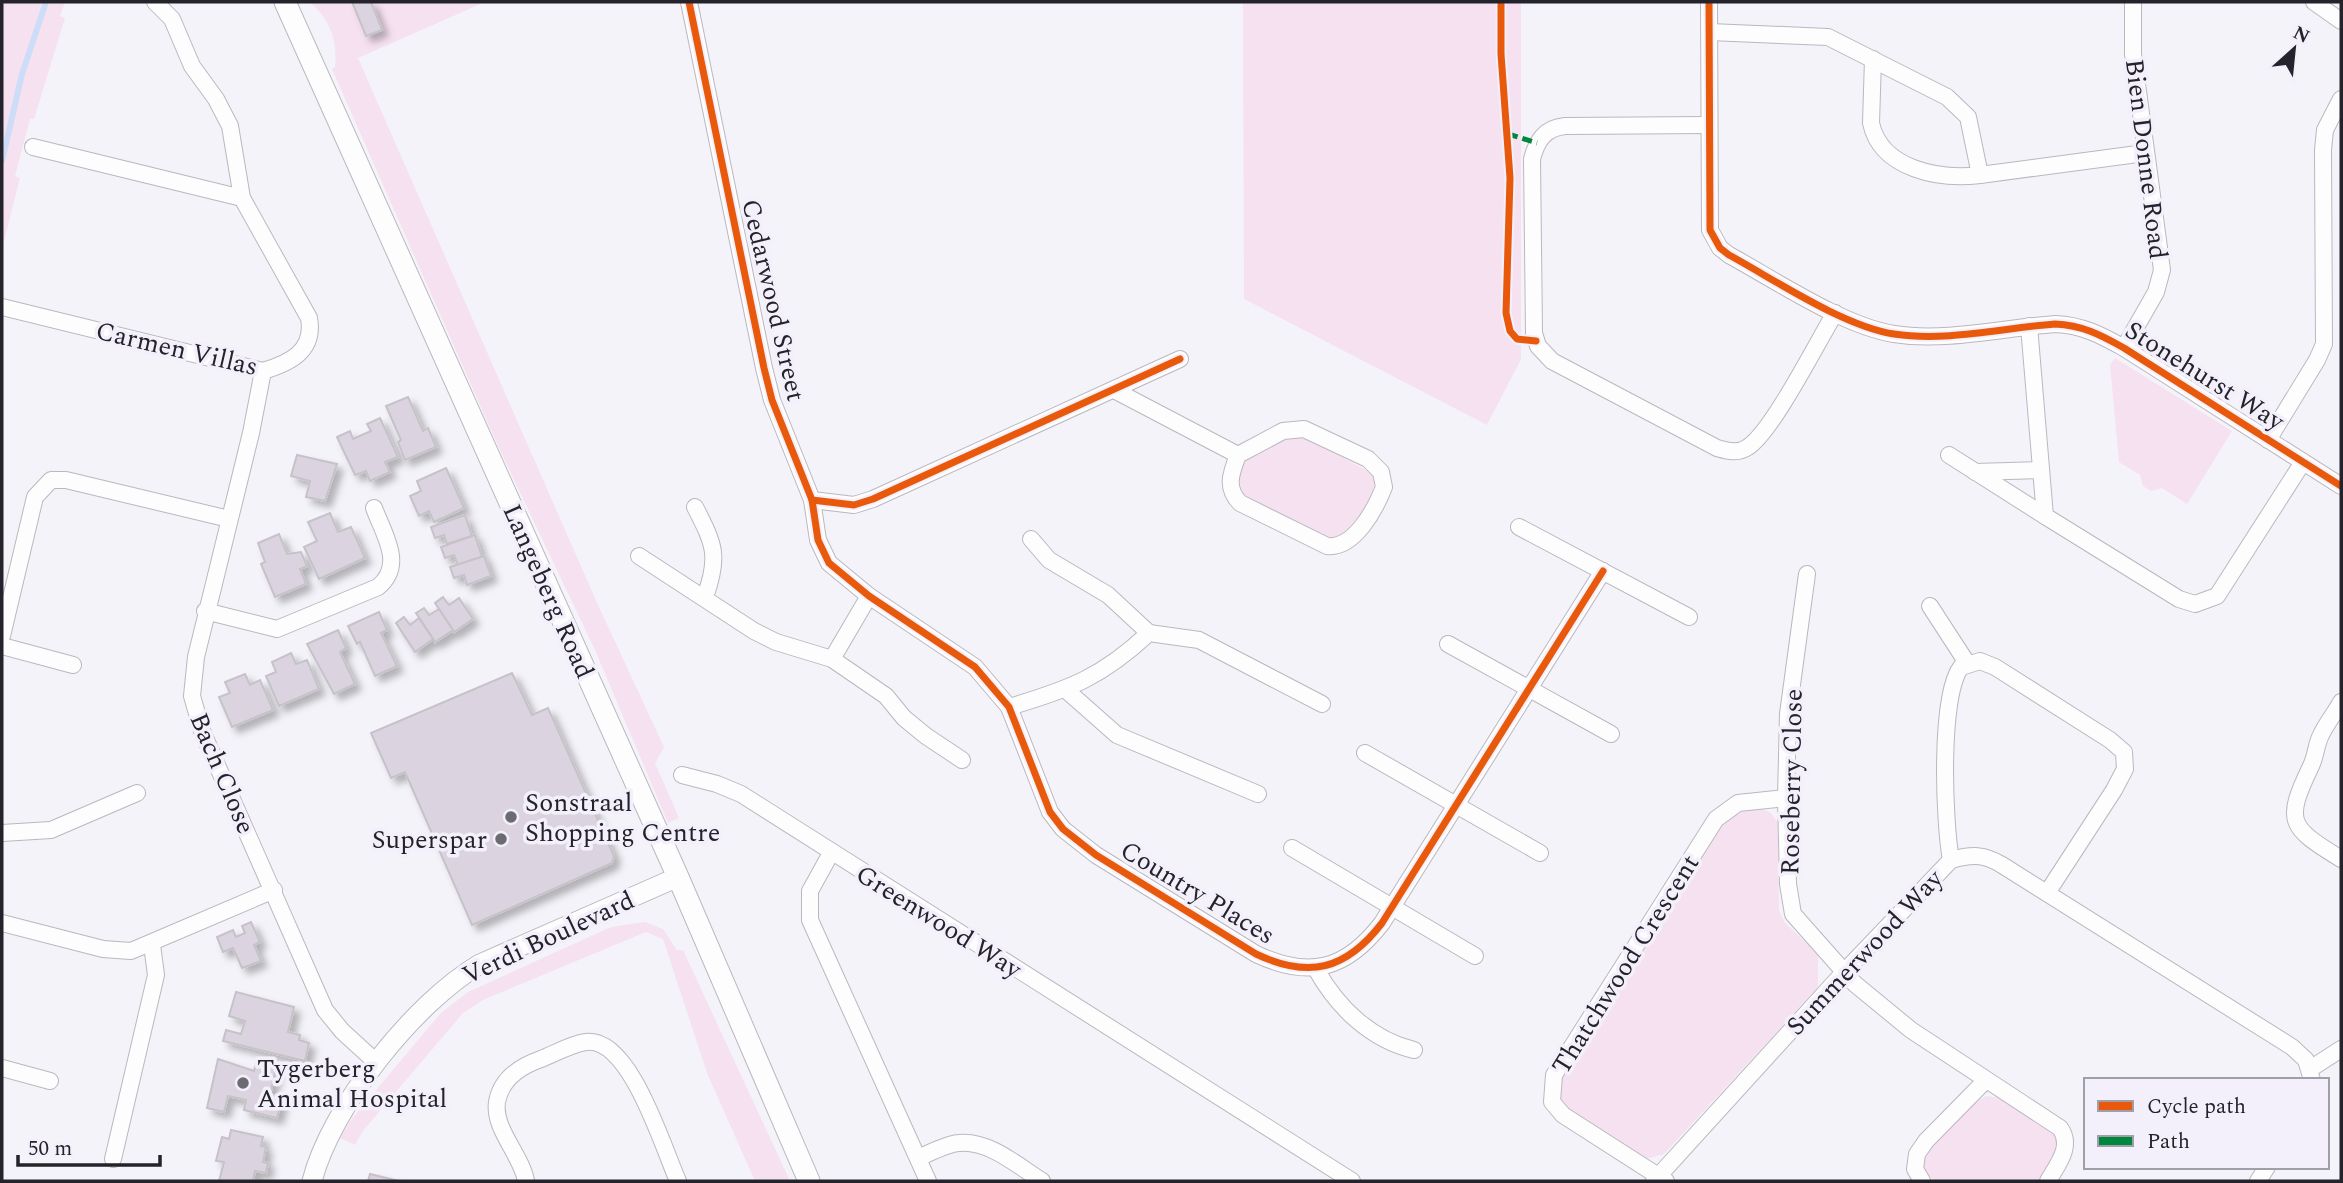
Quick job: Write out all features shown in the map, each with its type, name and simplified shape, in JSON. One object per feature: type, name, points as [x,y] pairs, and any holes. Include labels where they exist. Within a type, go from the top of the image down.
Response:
[{"type":"main road","name":"Langeberg Road","points":[[285,2],[678,877],[809,1181]]},
{"type":"street","name":"Carmen Villas","points":[[2,307],[264,371],[295,359],[305,347],[311,328],[302,303],[242,198],[230,126],[216,99],[192,66],[172,19],[155,2]]},
{"type":"street","name":"Cedarwood Street","points":[[689,2],[767,379],[780,421],[812,499],[818,540],[829,563],[837,572]]},
{"type":"street","name":"Stonehurst Way","points":[[1709,2],[1709,214],[1714,240],[1729,255],[1835,313],[1868,326],[1903,335],[1931,336],[2029,326],[2080,327],[2124,348],[2341,486]]},
{"type":"street","name":"Bien Donne Road","points":[[2124,348],[2156,292],[2162,270],[2131,32],[2133,2]]},
{"type":"street","points":[[2314,2],[2341,21]]},
{"type":"street","points":[[1710,32],[1828,37],[1873,59],[1960,107],[1971,127],[1980,175]]},
{"type":"street","points":[[1873,59],[1873,133],[1884,150],[1939,177],[1980,175],[2145,153]]},
{"type":"street","points":[[2268,440],[2324,344],[2323,150],[2325,130],[2341,99]]},
{"type":"street","points":[[1709,125],[1556,127],[1540,138],[1532,159],[1534,333],[1538,346],[1565,369],[1717,448],[1732,452],[1748,447],[1764,430],[1835,313]]},
{"type":"street","points":[[33,147],[242,198]]},
{"type":"street","points":[[2029,326],[2045,516]]},
{"type":"street","points":[[812,499],[854,505],[873,499],[1180,359]]},
{"type":"street","name":"Bach Close","points":[[264,371],[205,611],[192,684],[194,708],[325,1010],[342,1031],[377,1063]]},
{"type":"street","points":[[1114,390],[1238,455]]},
{"type":"street","points":[[1304,429],[1368,459],[1381,472],[1384,487],[1349,541],[1336,547],[1327,546],[1240,503],[1234,496],[1230,475],[1238,455],[1283,431],[1304,429]]},
{"type":"street","points":[[1949,455],[2179,599],[2201,603],[2217,596],[2223,590],[2303,462]]},
{"type":"street","points":[[1975,472],[2041,470]]},
{"type":"street","points":[[2,636],[35,497],[51,480],[66,480],[229,519]]},
{"type":"street","points":[[695,507],[713,542],[713,574],[705,597]]},
{"type":"street","points":[[205,611],[277,629],[378,587],[390,574],[393,561],[374,508]]},
{"type":"street","points":[[1519,527],[1689,617]]},
{"type":"street","points":[[1031,539],[1049,561],[1108,595],[1149,633],[1199,640],[1322,704]]},
{"type":"street","points":[[639,556],[776,642],[832,659],[886,696],[904,718],[962,760]]},
{"type":"street","points":[[1414,1049],[1388,1041],[1354,1017],[1338,1002],[1316,969],[1355,952],[1373,936],[1603,571]]},
{"type":"street","name":"Country Places","points":[[837,572],[975,667],[1009,706],[1050,812],[1076,841],[1256,954],[1290,967],[1316,969]]},
{"type":"street","name":"Roseberry Close","points":[[1807,574],[1788,714],[1788,884],[1793,914],[1856,984],[1911,1030],[2063,1132],[2066,1149],[2048,1181]]},
{"type":"street","points":[[832,659],[869,596]]},
{"type":"street","points":[[1930,606],[1967,663]]},
{"type":"street","points":[[1009,706],[1066,690],[1115,664],[1149,633]]},
{"type":"street","points":[[1448,644],[1611,734]]},
{"type":"street","points":[[2,646],[73,665]]},
{"type":"street","points":[[1951,860],[1946,821],[1947,723],[1952,684],[1956,673],[1967,663],[1980,661],[1995,667],[2110,740],[2124,752],[2125,769],[2114,790],[2047,893]]},
{"type":"street","points":[[1066,690],[1104,725],[1129,742],[1258,794]]},
{"type":"street","points":[[2341,702],[2319,737],[2313,762],[2296,795],[2294,814],[2303,834],[2341,859]]},
{"type":"street","points":[[1365,753],[1540,853]]},
{"type":"street","points":[[682,775],[718,783],[741,794],[831,853]]},
{"type":"street","points":[[2,833],[51,830],[137,793]]},
{"type":"street","name":"Thatchwood Crescent","points":[[1659,1179],[1563,1115],[1552,1102],[1554,1075],[1716,819],[1738,803],[1786,798]]},
{"type":"street","points":[[1292,848],[1475,956]]},
{"type":"street","name":"Greenwood Way","points":[[928,1181],[810,920],[810,891],[831,853],[1352,1181]]},
{"type":"street","name":"Summerwood Way","points":[[1659,1179],[1845,971],[1951,860],[1973,855],[1986,856],[2292,1047],[2306,1060],[2311,1074]]},
{"type":"street","name":"Verdi Boulevard","points":[[313,1181],[325,1143],[350,1098],[424,1010],[457,978],[480,964],[678,877]]},
{"type":"street","points":[[2,923],[120,952],[152,945],[274,890]]},
{"type":"street","points":[[113,1159],[156,975],[152,945]]},
{"type":"street","points":[[526,1181],[499,1119],[500,1093],[516,1071],[586,1042],[600,1043],[621,1059],[632,1076],[678,1181]]},
{"type":"street","points":[[2311,1074],[2341,1049]]},
{"type":"street","points":[[2,1068],[50,1081]]},
{"type":"street","points":[[1922,1181],[1914,1169],[1920,1148],[1986,1080]]},
{"type":"street","points":[[918,1158],[956,1142],[973,1143],[992,1149],[1042,1181]]},
{"type":"shaded area","points":[[2,2],[65,2],[60,16],[65,18],[34,119],[30,119],[15,176],[20,178],[2,249]]},
{"type":"shaded area","points":[[309,2],[485,2],[358,58],[598,605],[664,747],[655,763],[679,818],[668,823],[595,650],[498,446],[332,69],[335,67],[336,58],[331,31],[322,15]]},
{"type":"shaded area","points":[[1243,2],[1521,2],[1521,359],[1487,425],[1244,299]]},
{"type":"shaded area","points":[[2115,358],[2232,431],[2187,504],[2162,488],[2151,491],[2143,486],[2140,475],[2119,462],[2110,365]]},
{"type":"shaded area","points":[[1291,434],[1302,435],[1373,474],[1373,491],[1362,512],[1347,529],[1332,540],[1238,492],[1241,469],[1252,454]]},
{"type":"shaded area","points":[[1762,809],[1771,813],[1778,823],[1779,911],[1785,923],[1818,954],[1818,987],[1664,1154],[1646,1159],[1565,1109],[1558,1101],[1559,1082],[1722,823],[1742,810]]},
{"type":"shaded area","points":[[645,922],[663,929],[677,950],[683,950],[790,1181],[755,1181],[707,1073],[663,939],[646,932],[483,1000],[463,1013],[362,1132],[355,1145],[340,1138],[351,1120],[441,1013],[468,992],[611,927]]},
{"type":"shaded area","points":[[1986,1096],[1999,1098],[2053,1132],[2056,1152],[2040,1181],[1935,1181],[1922,1170],[1924,1156],[1974,1103]]},
{"type":"building","points":[[352,2],[371,2],[382,30],[366,36]]},
{"type":"building","points":[[408,397],[423,431],[428,428],[436,447],[405,460],[398,442],[401,440],[386,406]]},
{"type":"building","points":[[380,418],[398,457],[385,462],[390,472],[370,481],[366,471],[355,475],[337,437],[350,431],[353,439],[371,431],[367,424]]},
{"type":"building","points":[[297,455],[337,464],[325,501],[306,497],[310,481],[291,476]]},
{"type":"building","points":[[446,468],[464,508],[434,522],[429,511],[419,516],[410,496],[421,491],[417,481]]},
{"type":"building","points":[[330,513],[338,532],[351,527],[365,558],[319,579],[304,547],[317,541],[308,522]]},
{"type":"building","points":[[465,515],[472,536],[447,544],[444,535],[435,538],[431,527]]},
{"type":"building","points":[[279,534],[287,554],[301,552],[307,566],[300,569],[306,584],[275,597],[261,564],[265,562],[258,543]]},
{"type":"building","points":[[475,535],[482,557],[458,565],[454,555],[445,558],[441,547]]},
{"type":"building","points":[[484,556],[491,576],[467,585],[464,575],[454,578],[450,567]]},
{"type":"building","points":[[443,597],[449,605],[459,598],[473,619],[454,632],[435,603]]},
{"type":"building","points":[[424,608],[429,615],[439,609],[453,630],[435,642],[416,613]]},
{"type":"building","points":[[379,612],[387,630],[381,633],[397,666],[375,676],[360,642],[357,644],[348,626]]},
{"type":"building","points":[[404,617],[410,625],[419,618],[433,639],[415,652],[396,623]]},
{"type":"building","points":[[338,630],[346,648],[340,652],[355,684],[334,694],[307,644]]},
{"type":"building","points":[[291,653],[296,664],[307,660],[319,689],[279,706],[266,676],[276,672],[272,662]]},
{"type":"building","name":"Sonstraal Shopping Centre","points":[[512,673],[532,715],[548,708],[614,856],[612,863],[472,925],[405,772],[391,778],[371,733]]},
{"type":"building","points":[[245,674],[250,685],[260,680],[273,710],[232,727],[219,697],[230,693],[225,682]]},
{"type":"building","points":[[251,922],[260,942],[254,945],[261,961],[242,968],[233,948],[223,952],[217,937],[233,930],[236,937],[245,933],[242,926]]},
{"type":"building","points":[[236,992],[294,1007],[288,1032],[300,1035],[299,1040],[309,1043],[305,1061],[223,1041],[226,1030],[241,1034],[245,1021],[229,1016]]},
{"type":"building","name":"Tygerberg Animal Hospital","points":[[218,1059],[254,1071],[256,1063],[276,1069],[270,1095],[282,1098],[277,1118],[244,1110],[246,1100],[228,1096],[224,1112],[207,1108]]},
{"type":"building","points":[[231,1130],[263,1137],[261,1146],[266,1147],[263,1162],[268,1163],[266,1173],[255,1171],[253,1180],[257,1181],[219,1181],[224,1162],[216,1161],[222,1137],[229,1139]]},
{"type":"building","points":[[370,1174],[399,1181],[368,1181]]},
{"type":"waterway","points":[[2,161],[22,74],[46,2]]},
{"type":"marked path","points":[[1508,134],[1537,143]]},
{"type":"cycle path","points":[[689,2],[764,368],[772,400],[812,500],[854,505],[873,499],[1180,359]]},
{"type":"cycle path","points":[[1501,2],[1501,54],[1510,178],[1506,313],[1510,331],[1517,339],[1536,341]]},
{"type":"cycle path","points":[[1709,2],[1710,230],[1720,248],[1729,255],[1832,312],[1853,322],[1894,334],[1954,335],[2055,324],[2074,326],[2091,332],[2124,348],[2341,486]]},
{"type":"cycle path","points":[[812,500],[818,540],[829,563],[869,596],[975,667],[1009,707],[1050,812],[1063,829],[1096,855],[1256,954],[1275,962],[1310,968],[1325,966],[1355,951],[1382,923],[1603,571]]},
{"type":"place","name":"Sonstraal Shopping Centre","points":[[511,817]]},
{"type":"place","name":"Superspar","points":[[501,839]]},
{"type":"place","name":"Tygerberg Animal Hospital","points":[[243,1083]]}]
